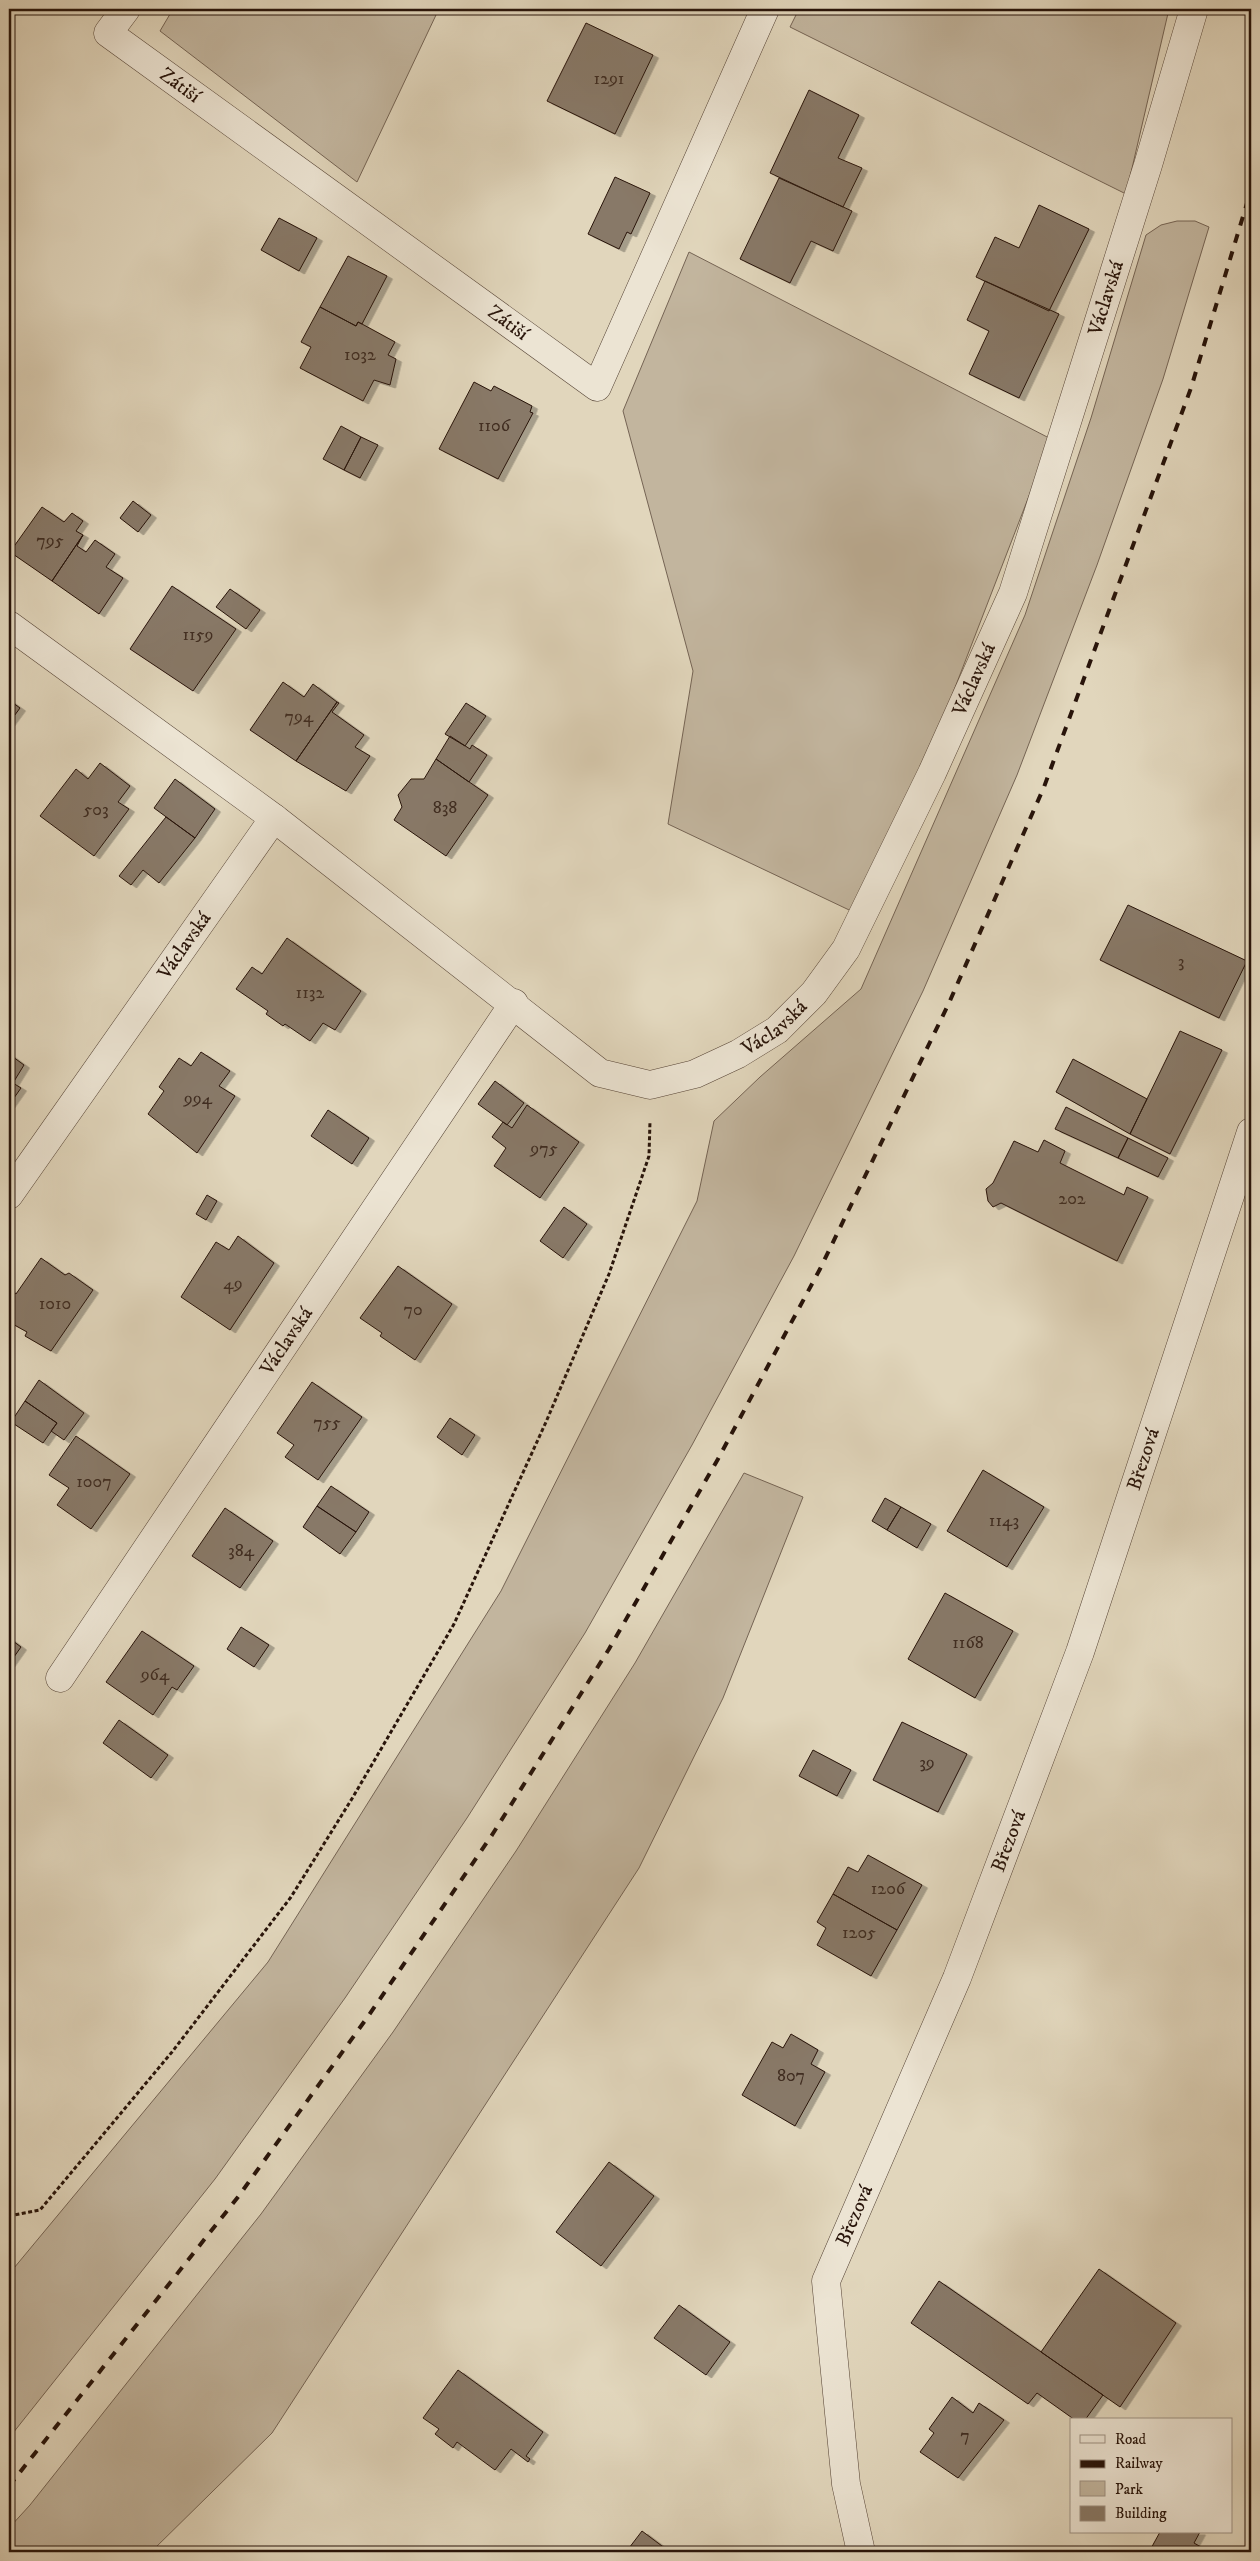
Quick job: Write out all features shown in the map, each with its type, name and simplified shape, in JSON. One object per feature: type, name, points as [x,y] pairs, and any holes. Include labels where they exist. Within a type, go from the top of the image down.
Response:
[{"type":"street","name":"Zátiší","points":[[126,9],[108,33],[597,387],[766,9]]},
{"type":"street","name":"Václavská","points":[[9,625],[274,818],[514,1003],[600,1073],[650,1085],[695,1074],[738,1054],[778,1030],[814,993],[846,948],[932,773],[1013,593],[1148,165],[1194,9]]},
{"type":"street","name":"Václavská","points":[[9,1195],[274,818]]},
{"type":"street","name":"Václavská","points":[[60,1678],[514,1003]]},
{"type":"street","name":"Březová","points":[[862,2552],[846,2484],[826,2281],[957,1978],[1080,1652],[1251,1132]]},
{"type":"path","points":[[9,2216],[40,2210],[172,2052],[291,1897],[354,1797],[454,1624],[546,1422],[609,1274],[649,1156],[650,1085]]},
{"type":"green space","points":[[173,9],[427,9],[436,15],[357,182],[160,31]]},
{"type":"green space","points":[[799,9],[1169,9],[1126,194],[790,27]]},
{"type":"green space","points":[[1177,221],[1195,221],[1209,227],[1163,379],[1097,565],[1017,775],[923,991],[794,1256],[692,1445],[585,1633],[467,1818],[345,1998],[215,2179],[9,2438],[9,2274],[268,1962],[501,1591],[697,1201],[714,1121],[760,1077],[861,989],[1025,615],[1091,418],[1146,235],[1161,225]]},
{"type":"green space","points":[[689,252],[1051,439],[866,918],[668,824],[693,671],[623,411]]},
{"type":"green space","points":[[744,1473],[803,1497],[723,1698],[639,1868],[272,2433],[151,2552],[9,2552],[9,2528],[30,2505],[261,2214],[393,2032],[516,1851],[635,1663]]},
{"type":"building","points":[[586,23],[653,55],[615,134],[547,101]]},
{"type":"building","points":[[809,90],[859,115],[838,158],[862,168],[843,207],[770,173]]},
{"type":"building","points":[[615,177],[650,193],[631,234],[627,232],[619,249],[588,234]]},
{"type":"building","points":[[779,178],[852,211],[833,251],[811,241],[790,283],[740,259]]},
{"type":"building","points":[[1039,205],[1089,229],[1049,311],[976,277],[995,237],[1019,248]]},
{"type":"building","points":[[279,218],[317,238],[299,271],[261,250]]},
{"type":"building","points":[[348,256],[387,276],[362,324],[358,322],[356,326],[320,307]]},
{"type":"building","points":[[985,281],[1059,314],[1019,398],[969,374],[989,331],[967,320]]},
{"type":"building","points":[[320,307],[356,326],[358,322],[395,342],[388,355],[396,359],[390,385],[374,380],[363,401],[300,368],[311,347],[301,342]]},
{"type":"building","points":[[474,382],[491,391],[494,386],[532,406],[530,412],[533,413],[498,479],[439,449]]},
{"type":"building","points":[[341,426],[361,437],[344,470],[323,459]]},
{"type":"building","points":[[361,437],[378,445],[360,478],[344,470]]},
{"type":"building","points":[[133,501],[151,515],[138,532],[120,518]]},
{"type":"building","points":[[42,507],[64,522],[72,513],[83,521],[76,531],[83,535],[52,581],[10,552]]},
{"type":"building","points":[[83,535],[77,546],[86,552],[95,540],[115,554],[106,567],[123,578],[99,614],[52,581]]},
{"type":"building","points":[[172,586],[236,629],[193,691],[130,649]]},
{"type":"building","points":[[230,589],[260,610],[246,629],[216,607]]},
{"type":"building","points":[[283,682],[304,697],[313,684],[337,702],[296,761],[250,730]]},
{"type":"building","points":[[9,700],[20,708],[9,723]]},
{"type":"building","points":[[337,702],[339,703],[332,712],[364,735],[355,747],[370,756],[346,791],[296,761]]},
{"type":"building","points":[[466,703],[486,716],[465,746],[445,734]]},
{"type":"building","points":[[450,736],[470,749],[472,745],[487,755],[469,782],[436,759]]},
{"type":"building","points":[[436,759],[488,795],[446,856],[394,820],[402,807],[398,795],[411,779],[424,779]]},
{"type":"building","points":[[100,763],[130,786],[118,802],[129,809],[94,856],[40,816],[76,769],[88,779]]},
{"type":"building","points":[[175,779],[215,809],[195,838],[154,808]]},
{"type":"building","points":[[166,817],[195,838],[159,883],[143,870],[131,885],[119,876]]},
{"type":"building","points":[[1128,905],[1247,961],[1219,1018],[1100,960]]},
{"type":"building","points":[[287,938],[361,991],[335,1030],[323,1023],[310,1041],[285,1024],[283,1026],[266,1014],[268,1011],[236,989],[252,967],[262,974]]},
{"type":"building","points":[[1180,1031],[1222,1050],[1170,1154],[1130,1134]]},
{"type":"building","points":[[201,1052],[230,1071],[219,1086],[235,1096],[197,1153],[148,1114],[164,1091],[159,1087],[179,1058],[191,1066]]},
{"type":"building","points":[[9,1054],[24,1065],[13,1083],[21,1088],[9,1105]]},
{"type":"building","points":[[1073,1059],[1147,1099],[1130,1134],[1056,1092]]},
{"type":"building","points":[[495,1081],[524,1103],[507,1125],[478,1104]]},
{"type":"building","points":[[527,1105],[579,1142],[540,1198],[494,1166],[506,1148],[492,1137],[503,1122],[512,1128]]},
{"type":"building","points":[[1066,1107],[1128,1138],[1118,1158],[1055,1129]]},
{"type":"building","points":[[328,1110],[369,1138],[352,1164],[311,1136]]},
{"type":"building","points":[[1128,1138],[1168,1158],[1158,1177],[1118,1158]]},
{"type":"building","points":[[1044,1140],[1065,1151],[1060,1163],[1124,1195],[1127,1187],[1148,1197],[1117,1261],[1001,1203],[993,1207],[988,1201],[986,1189],[993,1183],[1014,1141],[1038,1152]]},
{"type":"building","points":[[207,1195],[217,1201],[206,1220],[196,1214]]},
{"type":"building","points":[[564,1207],[587,1224],[563,1258],[540,1241]]},
{"type":"building","points":[[238,1236],[274,1263],[230,1330],[181,1297],[216,1242],[229,1250]]},
{"type":"building","points":[[41,1258],[65,1275],[69,1273],[93,1290],[51,1351],[25,1336],[27,1332],[9,1322],[9,1289],[16,1294]]},
{"type":"building","points":[[398,1266],[452,1304],[415,1360],[380,1336],[382,1333],[360,1318]]},
{"type":"building","points":[[39,1380],[84,1413],[64,1440],[51,1431],[57,1423],[25,1401]]},
{"type":"building","points":[[312,1382],[362,1417],[318,1480],[285,1457],[294,1445],[277,1433]]},
{"type":"building","points":[[25,1401],[57,1423],[43,1443],[11,1422]]},
{"type":"building","points":[[450,1418],[475,1435],[462,1455],[437,1437]]},
{"type":"building","points":[[76,1436],[130,1474],[91,1529],[57,1505],[69,1488],[49,1475]]},
{"type":"building","points":[[983,1470],[1044,1507],[1007,1567],[947,1531]]},
{"type":"building","points":[[331,1486],[369,1512],[356,1532],[317,1506]]},
{"type":"building","points":[[885,1498],[901,1507],[887,1530],[872,1521]]},
{"type":"building","points":[[317,1506],[356,1532],[340,1554],[303,1527]]},
{"type":"building","points":[[901,1507],[931,1524],[917,1548],[887,1530]]},
{"type":"building","points":[[225,1508],[273,1541],[240,1588],[192,1556]]},
{"type":"building","points":[[945,1593],[1013,1631],[975,1698],[908,1659]]},
{"type":"building","points":[[241,1627],[269,1645],[254,1667],[227,1649]]},
{"type":"building","points":[[142,1631],[194,1666],[177,1690],[172,1687],[153,1715],[106,1682]]},
{"type":"building","points":[[9,1638],[21,1647],[9,1664]]},
{"type":"building","points":[[119,1720],[168,1755],[151,1778],[103,1743]]},
{"type":"building","points":[[902,1722],[967,1754],[938,1812],[873,1780]]},
{"type":"building","points":[[813,1750],[851,1770],[837,1796],[799,1776]]},
{"type":"building","points":[[868,1855],[922,1885],[897,1930],[833,1894],[848,1867],[858,1872]]},
{"type":"building","points":[[833,1894],[897,1930],[871,1976],[817,1945],[826,1928],[817,1922]]},
{"type":"building","points":[[791,2034],[818,2050],[811,2064],[825,2072],[795,2126],[742,2095],[772,2042],[783,2048]]},
{"type":"building","points":[[609,2162],[654,2196],[601,2266],[556,2232]]},
{"type":"building","points":[[1099,2269],[1176,2323],[1120,2407],[1041,2352]]},
{"type":"building","points":[[939,2281],[1103,2395],[1086,2418],[1072,2418],[1037,2393],[1028,2404],[911,2323]]},
{"type":"building","points":[[679,2305],[730,2342],[706,2375],[654,2338]]},
{"type":"building","points":[[458,2370],[543,2432],[526,2456],[530,2459],[528,2462],[511,2449],[495,2470],[457,2442],[453,2448],[435,2434],[439,2429],[423,2418]]},
{"type":"building","points":[[952,2397],[973,2413],[979,2403],[1004,2420],[958,2478],[920,2452],[934,2433],[929,2429]]},
{"type":"building","points":[[642,2531],[670,2552],[626,2552]]},
{"type":"building","points":[[1159,2534],[1199,2534],[1194,2543],[1201,2547],[1198,2552],[1149,2552]]},
{"type":"railway","points":[[9,2486],[238,2197],[369,2015],[492,1835],[609,1649],[718,1459],[820,1269],[949,1003],[1044,787],[1191,388],[1251,190]]}]
